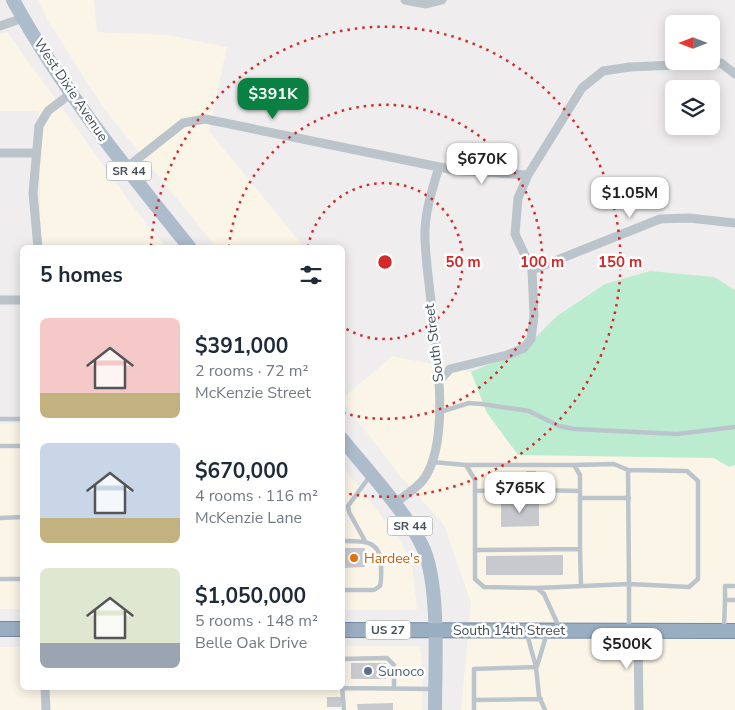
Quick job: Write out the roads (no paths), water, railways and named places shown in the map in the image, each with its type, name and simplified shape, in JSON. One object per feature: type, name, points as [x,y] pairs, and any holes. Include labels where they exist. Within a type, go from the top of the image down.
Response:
[{"type":"highway","points":[[0,629],[20,629]]},
{"type":"highway","name":"South 14th Street","points":[[345,630],[729,631]]},
{"type":"main road","name":"West Dixie Avenue","points":[[13,0],[70,94],[188,245]]},
{"type":"main road","name":"SR 44","points":[[345,443],[394,504],[424,549],[429,565],[434,630],[435,710]]},
{"type":"street","points":[[404,0],[426,4],[442,0]]},
{"type":"street","points":[[0,26],[23,18]]},
{"type":"street","points":[[439,381],[450,369],[507,355],[528,345],[534,328],[532,270],[515,234],[518,198],[528,175],[582,88],[603,71],[630,67],[720,63],[735,74]]},
{"type":"street","points":[[38,245],[33,193],[39,126],[42,119],[70,94]]},
{"type":"street","points":[[126,168],[183,123],[205,119],[439,167],[471,172],[528,175]]},
{"type":"street","points":[[0,153],[36,153]]},
{"type":"street","name":"South Street","points":[[394,504],[424,479],[431,462],[440,412],[439,381],[428,292],[425,238],[425,218],[439,167]]},
{"type":"street","points":[[532,270],[660,219],[689,218],[735,223]]},
{"type":"street","points":[[0,300],[20,300]]},
{"type":"street","points":[[633,630],[639,710]]},
{"type":"street","points":[[45,690],[46,710]]},
{"type":"lane","points":[[440,412],[469,403],[529,411],[559,426],[574,429],[676,434],[735,427]]},
{"type":"lane","points":[[0,419],[20,419]]},
{"type":"lane","points":[[0,446],[20,446]]},
{"type":"lane","points":[[431,462],[466,466],[614,464],[628,470],[687,471],[698,481],[698,579],[689,587],[629,584],[537,588],[484,587],[475,579],[475,480],[466,466]]},
{"type":"lane","points":[[574,465],[580,475],[581,586]]},
{"type":"lane","points":[[628,470],[629,584],[633,630]]},
{"type":"lane","points":[[365,541],[348,506],[371,475]]},
{"type":"lane","points":[[475,491],[526,490]]},
{"type":"lane","points":[[536,490],[580,491]]},
{"type":"lane","points":[[580,498],[629,498]]},
{"type":"lane","points":[[0,518],[20,517]]},
{"type":"lane","points":[[345,541],[365,541],[372,543],[378,548],[382,578],[380,586],[374,590],[345,590]]},
{"type":"lane","points":[[475,550],[580,548]]},
{"type":"lane","points":[[0,580],[20,579]]},
{"type":"lane","points":[[729,631],[725,586],[734,586]]},
{"type":"lane","points":[[536,667],[554,630],[544,594],[537,588]]},
{"type":"lane","points":[[725,600],[735,600]]},
{"type":"lane","points":[[526,630],[545,710]]},
{"type":"lane","points":[[345,659],[387,658],[394,665],[394,688]]},
{"type":"lane","points":[[474,710],[474,669],[536,667]]},
{"type":"lane","points":[[345,687],[435,689]]},
{"type":"lane","points":[[343,690],[344,710]]},
{"type":"lane","points":[[474,700],[541,699]]},
{"type":"place","name":"Hardee's","points":[[354,558]]},
{"type":"place","name":"Sunoco","points":[[368,671]]}]
